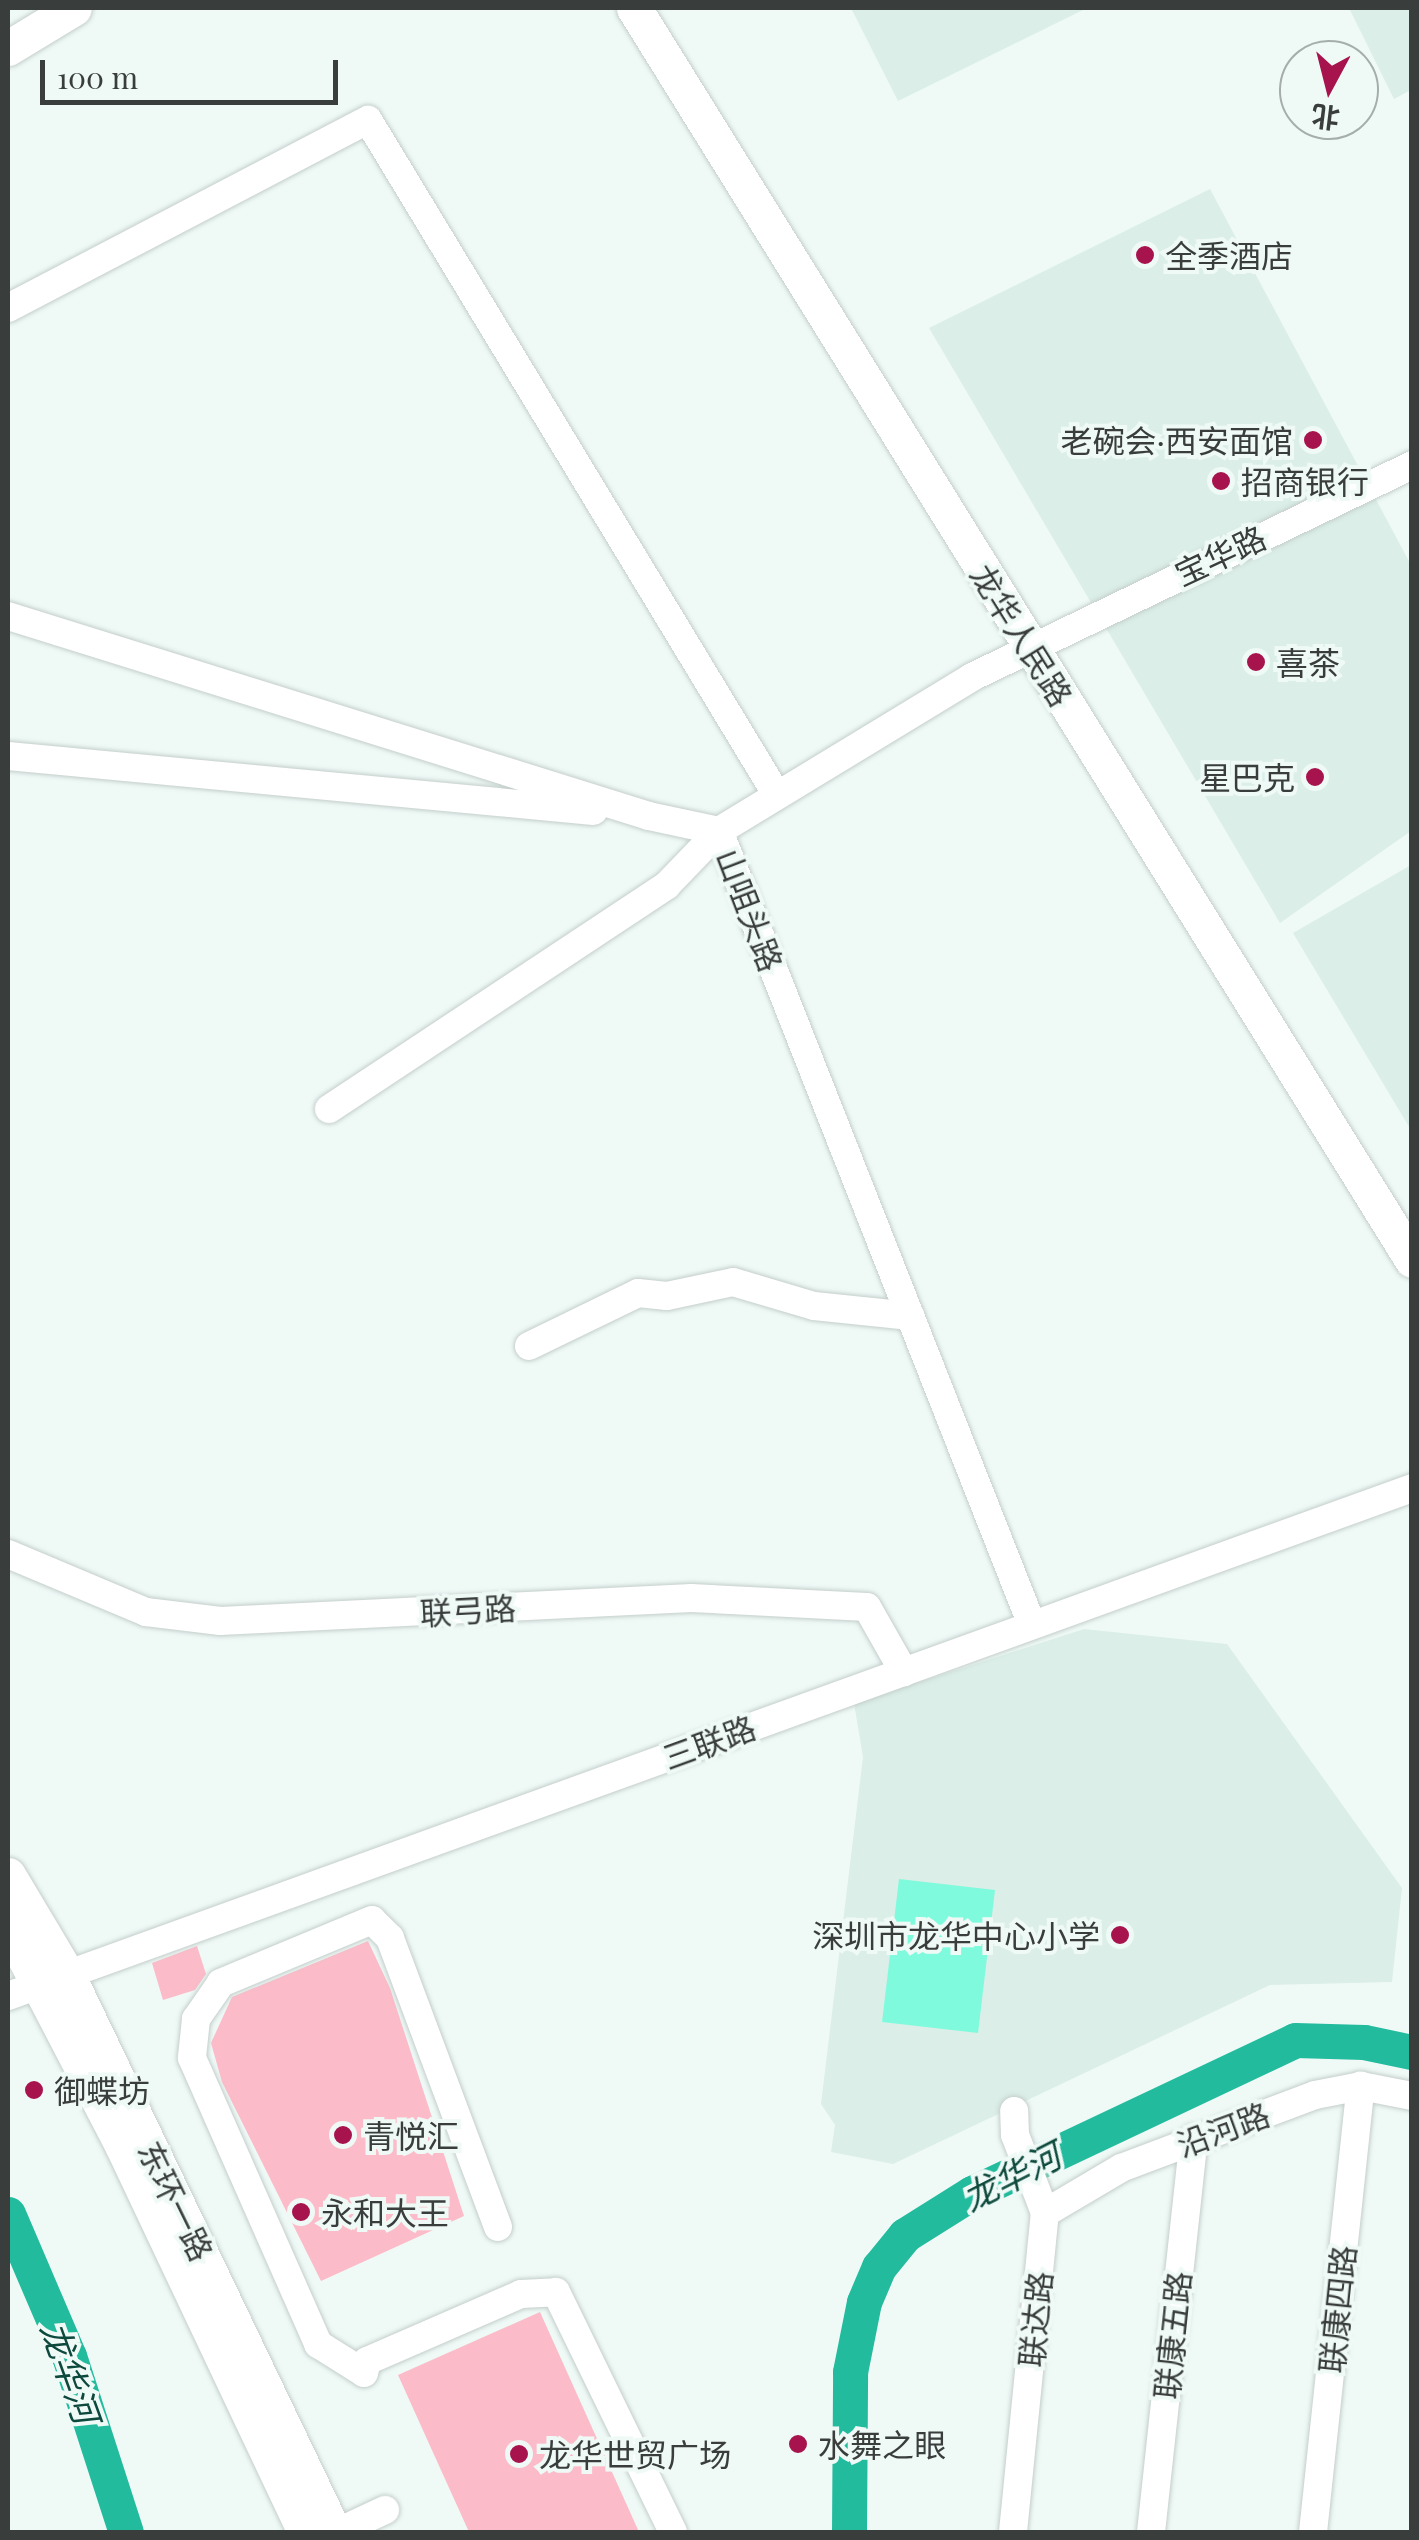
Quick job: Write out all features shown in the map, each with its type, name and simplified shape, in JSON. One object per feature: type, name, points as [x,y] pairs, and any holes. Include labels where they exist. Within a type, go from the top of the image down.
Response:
[{"type":"main road","points":[[8,48],[74,8]]},
{"type":"main road","name":"龙华人民路","points":[[634,8],[1412,1218]]},
{"type":"main road","name":"龙华人民路","points":[[662,8],[1412,1260]]},
{"type":"main road","name":"东环一路","points":[[8,1875],[305,2532]]},
{"type":"main road","name":"东环一路","points":[[8,1926],[54,1978],[336,2532]]},
{"type":"street","points":[[8,308],[368,120],[777,795]]},
{"type":"street","name":"宝华路","points":[[330,1109],[667,885],[719,830],[777,795],[1039,642],[1412,465]]},
{"type":"street","name":"山咀头路","points":[[8,616],[649,816],[719,830],[1032,1625]]},
{"type":"street","points":[[8,756],[649,816]]},
{"type":"street","points":[[529,1346],[638,1293],[667,1296],[733,1282],[814,1306],[910,1316]]},
{"type":"street","name":"三联路","points":[[8,1996],[1412,1488]]},
{"type":"street","name":"联弓路","points":[[8,1554],[146,1612],[220,1622],[691,1598],[867,1606],[904,1672]]},
{"type":"street","points":[[498,2227],[390,1938],[372,1920],[221,1983],[196,2019],[192,2058],[318,2344],[364,2372],[367,2361],[521,2294],[556,2292],[673,2532]]},
{"type":"street","name":"沿河路","points":[[1043,2201],[1194,2138],[1315,2095],[1361,2086],[1412,2096]]},
{"type":"street","name":"联康四路","points":[[1313,2532],[1361,2086]]},
{"type":"street","points":[[1014,2111],[1019,2145],[1043,2201]]},
{"type":"street","name":"联康五路","points":[[1151,2532],[1194,2138]]},
{"type":"street","name":"联达路","points":[[1013,2532],[1043,2201]]},
{"type":"street","points":[[336,2532],[386,2510]]},
{"type":"shaded area","points":[[851,8],[1087,8],[898,101]]},
{"type":"shaded area","points":[[1349,8],[1411,8],[1411,90],[1394,99],[1379,69],[1379,40],[1365,40]]},
{"type":"shaded area","points":[[1210,189],[1411,565],[1411,831],[1280,923],[929,328]]},
{"type":"shaded area","points":[[1411,865],[1411,1130],[1293,933]]},
{"type":"shaded area","name":"深圳市龙华中心小学","points":[[1084,1629],[1227,1644],[1402,1888],[1392,1982],[1270,1985],[893,2164],[831,2152],[835,2125],[821,2104],[863,1757],[854,1703]]},
{"type":"green space","points":[[899,1879],[995,1890],[978,2033],[882,2022]]},
{"type":"building","name":"青悦汇","points":[[368,1941],[390,1988],[464,2216],[321,2281],[222,2082],[211,2043],[232,1997]]},
{"type":"building","points":[[197,1946],[206,1974],[195,1990],[163,2000],[152,1963]]},
{"type":"building","name":"龙华世贸广场","points":[[540,2312],[639,2532],[469,2532],[398,2375]]},
{"type":"waterway","name":"龙华河","points":[[849,2532],[850,2372],[864,2302],[879,2267],[905,2235],[972,2193],[1295,2040],[1364,2042],[1412,2052]]},
{"type":"waterway","name":"龙华河","points":[[8,2214],[69,2356],[126,2532]]},
{"type":"place","name":"全季酒店","points":[[1145,255]]},
{"type":"place","name":"老碗会·西安面馆","points":[[1313,440]]},
{"type":"place","name":"招商银行","points":[[1221,481]]},
{"type":"place","name":"喜茶","points":[[1256,662]]},
{"type":"place","name":"星巴克","points":[[1315,777]]},
{"type":"place","name":"深圳市龙华中心小学","points":[[1120,1935]]},
{"type":"place","name":"御蝶坊","points":[[34,2090]]},
{"type":"place","name":"青悦汇","points":[[343,2135]]},
{"type":"place","name":"永和大王","points":[[301,2212]]},
{"type":"place","name":"水舞之眼","points":[[798,2444]]},
{"type":"place","name":"龙华世贸广场","points":[[519,2454]]}]
